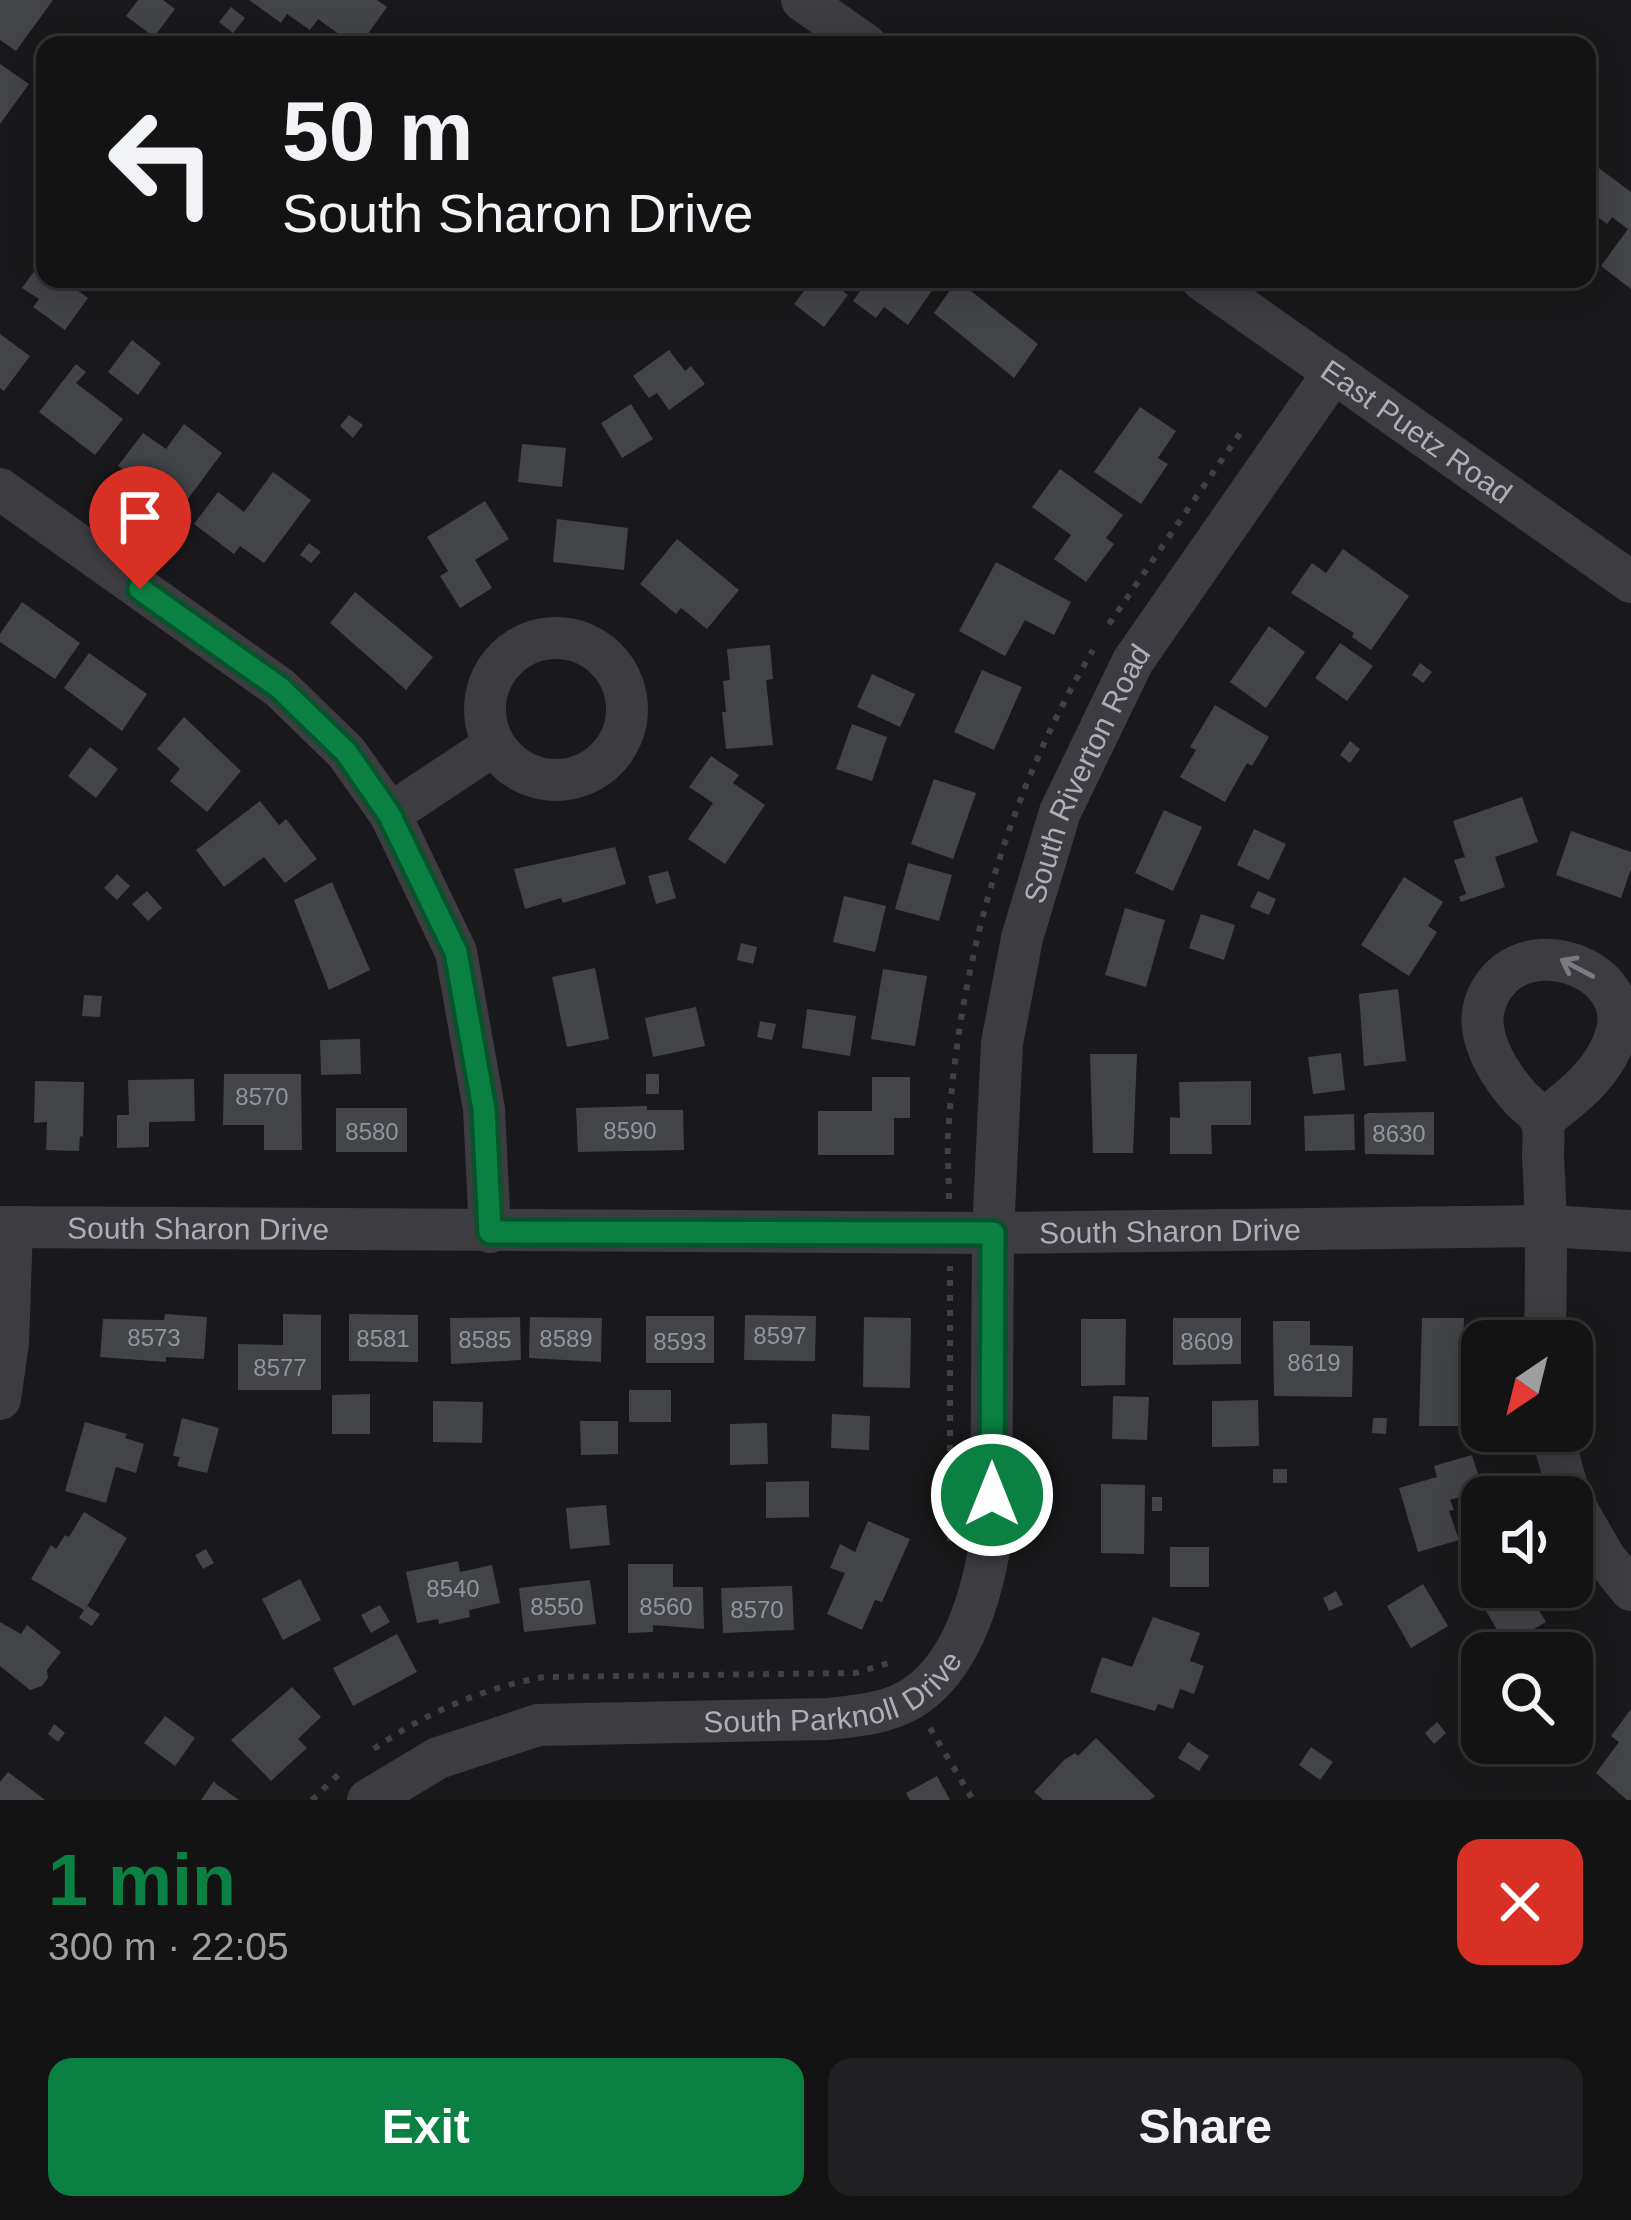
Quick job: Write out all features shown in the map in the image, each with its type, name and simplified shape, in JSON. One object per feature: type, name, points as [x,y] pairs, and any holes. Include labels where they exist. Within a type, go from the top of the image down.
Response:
[{"type":"street","points":[[802,0],[853,36]]},
{"type":"street","name":"East Puetz Road","points":[[1214,288],[1631,582]]},
{"type":"street","name":"South Riverton Road","points":[[993,1233],[1002,1043],[1022,938],[1060,812],[1133,661],[1334,372]]},
{"type":"street","points":[[0,489],[280,688],[346,752],[389,814],[456,952],[484,1109],[490,1232]]},
{"type":"street","points":[[389,814],[494,745]]},
{"type":"street","points":[[1541,1120],[1547,1226],[1545,1320]]},
{"type":"street","name":"South Sharon Drive","points":[[6,1227],[993,1233],[1547,1226],[1631,1231]]},
{"type":"street","points":[[0,1399],[10,1319],[6,1227]]},
{"type":"street","name":"South Parknoll Drive","points":[[368,1800],[438,1758],[538,1725],[828,1719],[871,1714],[905,1702],[924,1688],[952,1655],[971,1617],[992,1539],[993,1233]]},
{"type":"street","points":[[1593,1536],[1631,1590]]},
{"type":"building","points":[[0,0],[53,0],[16,51],[0,40]]},
{"type":"building","points":[[138,0],[163,0],[175,9],[155,36],[126,16]]},
{"type":"building","points":[[249,0],[377,0],[387,7],[366,36],[342,36],[318,19],[310,30],[287,14],[281,23]]},
{"type":"building","points":[[231,7],[245,18],[233,33],[219,22]]},
{"type":"building","points":[[0,64],[29,84],[0,124]]},
{"type":"building","points":[[1596,166],[1631,192],[1631,289],[1601,266],[1628,229],[1612,217],[1607,224],[1596,216]]},
{"type":"building","points":[[36,269],[36,288],[74,288],[88,298],[65,330],[33,307],[39,299],[22,288]]},
{"type":"building","points":[[806,288],[839,288],[848,295],[824,327],[794,304]]},
{"type":"building","points":[[856,288],[933,289],[908,325],[884,307],[876,318],[853,301],[860,291]]},
{"type":"building","points":[[951,288],[967,288],[1038,344],[1014,378],[934,313]]},
{"type":"building","points":[[0,334],[30,356],[4,391],[0,388]]},
{"type":"building","points":[[132,340],[161,363],[138,395],[108,372]]},
{"type":"building","points":[[669,350],[685,371],[691,366],[705,384],[669,410],[657,393],[649,398],[633,376]]},
{"type":"building","points":[[76,364],[86,372],[76,383],[123,419],[95,455],[39,412]]},
{"type":"building","points":[[631,404],[653,439],[622,458],[601,423]]},
{"type":"building","points":[[1140,407],[1176,431],[1158,458],[1168,464],[1141,504],[1094,472]]},
{"type":"building","points":[[349,415],[363,425],[353,438],[340,426]]},
{"type":"building","points":[[184,424],[222,453],[182,507],[166,495],[163,500],[118,466],[143,433],[166,449]]},
{"type":"building","points":[[522,444],[566,448],[562,487],[518,482]]},
{"type":"building","points":[[1060,469],[1123,515],[1106,538],[1114,544],[1086,582],[1054,559],[1071,535],[1032,507]]},
{"type":"building","points":[[273,472],[311,500],[264,563],[240,546],[234,554],[194,524],[218,492],[244,512]]},
{"type":"building","points":[[485,501],[509,539],[475,560],[492,588],[460,608],[440,576],[448,571],[427,537]]},
{"type":"building","points":[[557,519],[628,528],[624,570],[553,562]]},
{"type":"building","points":[[677,539],[739,590],[707,629],[681,608],[676,614],[640,584]]},
{"type":"building","points":[[309,543],[321,552],[311,563],[300,555]]},
{"type":"building","points":[[1343,549],[1409,596],[1371,650],[1352,637],[1354,633],[1291,593],[1312,563],[1326,573]]},
{"type":"building","points":[[996,562],[1071,602],[1054,635],[1025,620],[1005,656],[959,631]]},
{"type":"building","points":[[355,592],[433,657],[406,690],[330,623]]},
{"type":"building","points":[[22,602],[80,643],[55,679],[0,642],[0,634]]},
{"type":"building","points":[[1269,626],[1305,652],[1266,708],[1230,682]]},
{"type":"building","points":[[1340,643],[1373,666],[1347,701],[1315,678]]},
{"type":"building","points":[[770,645],[773,679],[766,680],[773,745],[726,749],[722,712],[726,712],[723,681],[730,680],[727,649]]},
{"type":"building","points":[[89,653],[147,694],[122,731],[64,688]]},
{"type":"building","points":[[1420,663],[1432,672],[1423,683],[1412,675]]},
{"type":"building","points":[[982,670],[1022,687],[994,750],[954,732]]},
{"type":"building","points":[[872,674],[915,694],[900,727],[857,707]]},
{"type":"building","points":[[1215,705],[1269,737],[1252,766],[1247,763],[1225,802],[1180,777],[1196,750],[1190,747]]},
{"type":"building","points":[[184,717],[241,771],[207,812],[170,781],[180,769],[157,749]]},
{"type":"building","points":[[852,724],[887,737],[872,781],[836,769]]},
{"type":"building","points":[[1350,741],[1360,749],[1350,763],[1340,755]]},
{"type":"building","points":[[90,747],[118,769],[96,798],[68,776]]},
{"type":"building","points":[[711,756],[739,775],[733,783],[765,805],[725,864],[688,839],[713,803],[689,787]]},
{"type":"building","points":[[934,779],[976,793],[953,859],[911,844]]},
{"type":"building","points":[[1522,797],[1538,842],[1495,857],[1505,887],[1461,902],[1459,897],[1466,894],[1454,860],[1465,857],[1453,821]]},
{"type":"building","points":[[260,801],[279,825],[286,819],[317,859],[285,883],[264,857],[224,887],[196,850]]},
{"type":"building","points":[[1164,810],[1202,827],[1173,891],[1135,873]]},
{"type":"building","points":[[1254,829],[1286,844],[1269,880],[1237,865]]},
{"type":"building","points":[[1571,831],[1631,852],[1631,869],[1621,898],[1556,875]]},
{"type":"building","points":[[615,847],[626,884],[525,909],[514,869]]},
{"type":"building","points":[[908,863],[952,875],[939,921],[895,909]]},
{"type":"building","points":[[668,871],[676,898],[656,904],[648,876]]},
{"type":"building","points":[[117,874],[130,886],[117,900],[104,888]]},
{"type":"building","points":[[1404,877],[1443,902],[1428,926],[1437,932],[1409,976],[1361,945]]},
{"type":"building","points":[[332,882],[370,970],[329,990],[294,900]]},
{"type":"building","points":[[147,891],[162,908],[148,921],[132,904]]},
{"type":"building","points":[[1258,891],[1276,899],[1269,915],[1250,907]]},
{"type":"building","points":[[844,896],[886,906],[875,952],[833,942]]},
{"type":"building","points":[[1125,908],[1165,920],[1146,987],[1105,975]]},
{"type":"building","points":[[1201,914],[1235,925],[1224,960],[1189,948]]},
{"type":"building","points":[[741,943],[757,947],[753,964],[737,960]]},
{"type":"building","points":[[595,968],[609,1039],[567,1047],[552,977]]},
{"type":"building","points":[[883,969],[927,976],[915,1046],[871,1039]]},
{"type":"building","points":[[1398,989],[1406,1061],[1364,1066],[1359,994]]},
{"type":"building","points":[[84,995],[102,996],[100,1017],[82,1016]]},
{"type":"building","points":[[696,1007],[705,1046],[653,1057],[645,1018]]},
{"type":"building","points":[[807,1009],[856,1016],[850,1056],[802,1048]]},
{"type":"building","points":[[760,1021],[776,1024],[772,1040],[757,1037]]},
{"type":"building","points":[[360,1039],[361,1074],[321,1075],[320,1040]]},
{"type":"building","points":[[1341,1053],[1345,1090],[1313,1094],[1308,1057]]},
{"type":"building","points":[[1090,1054],[1137,1054],[1133,1153],[1093,1153]]},
{"type":"building","points":[[224,1074],[301,1074],[302,1150],[264,1150],[264,1125],[223,1125]]},
{"type":"building","points":[[646,1074],[659,1074],[659,1094],[646,1094]]},
{"type":"building","points":[[872,1077],[910,1077],[910,1118],[894,1118],[894,1155],[818,1155],[818,1111],[872,1111]]},
{"type":"building","points":[[194,1079],[195,1121],[149,1122],[149,1147],[117,1148],[117,1115],[129,1115],[128,1080]]},
{"type":"building","points":[[35,1081],[84,1082],[79,1151],[46,1150],[47,1122],[34,1123]]},
{"type":"building","points":[[1251,1081],[1251,1125],[1211,1125],[1212,1154],[1170,1154],[1170,1117],[1180,1118],[1179,1082]]},
{"type":"building","points":[[647,1106],[647,1110],[683,1110],[684,1150],[578,1152],[576,1108]]},
{"type":"building","points":[[336,1108],[407,1108],[407,1152],[336,1152]]},
{"type":"building","points":[[1434,1112],[1434,1155],[1365,1154],[1364,1115]]},
{"type":"building","points":[[1354,1114],[1355,1150],[1305,1151],[1304,1116]]},
{"type":"building","points":[[165,1314],[207,1317],[204,1359],[166,1357],[166,1362],[100,1357],[103,1319],[164,1320]]},
{"type":"building","points":[[283,1314],[321,1315],[321,1390],[238,1390],[238,1344],[283,1345]]},
{"type":"building","points":[[349,1314],[418,1315],[418,1362],[349,1361]]},
{"type":"building","points":[[745,1315],[816,1316],[815,1361],[744,1360]]},
{"type":"building","points":[[646,1316],[714,1316],[714,1363],[646,1363]]},
{"type":"building","points":[[520,1317],[521,1360],[451,1364],[450,1318]]},
{"type":"building","points":[[530,1317],[602,1318],[601,1362],[529,1358]]},
{"type":"building","points":[[864,1317],[911,1318],[910,1388],[863,1387]]},
{"type":"building","points":[[1173,1318],[1241,1318],[1241,1364],[1173,1365]]},
{"type":"building","points":[[1422,1318],[1464,1318],[1460,1426],[1419,1426]]},
{"type":"building","points":[[1081,1319],[1126,1319],[1125,1385],[1081,1386]]},
{"type":"building","points":[[1273,1321],[1310,1321],[1310,1345],[1353,1346],[1352,1397],[1274,1396]]},
{"type":"building","points":[[629,1390],[671,1390],[671,1422],[629,1422]]},
{"type":"building","points":[[370,1394],[370,1434],[332,1434],[332,1395]]},
{"type":"building","points":[[1113,1396],[1149,1397],[1147,1440],[1112,1439]]},
{"type":"building","points":[[1258,1400],[1259,1446],[1212,1447],[1212,1401]]},
{"type":"building","points":[[433,1401],[483,1402],[482,1443],[433,1442]]},
{"type":"building","points":[[832,1414],[870,1416],[869,1450],[831,1448]]},
{"type":"building","points":[[182,1418],[219,1428],[207,1473],[177,1466],[180,1457],[173,1456]]},
{"type":"building","points":[[1373,1418],[1387,1418],[1386,1434],[1372,1433]]},
{"type":"building","points":[[580,1421],[618,1421],[618,1454],[581,1455]]},
{"type":"building","points":[[85,1422],[144,1444],[136,1473],[116,1467],[106,1503],[65,1491]]},
{"type":"building","points":[[767,1423],[768,1464],[730,1465],[730,1424]]},
{"type":"building","points":[[1472,1455],[1479,1476],[1461,1476],[1461,1497],[1450,1500],[1459,1540],[1418,1552],[1399,1488],[1437,1477],[1434,1466]]},
{"type":"building","points":[[1273,1469],[1287,1469],[1287,1483],[1273,1483]]},
{"type":"building","points":[[809,1481],[809,1517],[766,1518],[766,1482]]},
{"type":"building","points":[[1101,1484],[1145,1485],[1144,1554],[1101,1553]]},
{"type":"building","points":[[1152,1497],[1162,1497],[1162,1511],[1152,1511]]},
{"type":"building","points":[[606,1505],[610,1545],[570,1549],[566,1508]]},
{"type":"building","points":[[84,1512],[127,1538],[87,1606],[100,1614],[92,1626],[79,1618],[84,1610],[31,1579],[51,1545],[56,1549],[65,1535],[69,1537]]},
{"type":"building","points":[[868,1521],[910,1539],[882,1602],[875,1600],[862,1630],[827,1614],[845,1573],[830,1568],[840,1544],[855,1552]]},
{"type":"building","points":[[1170,1547],[1209,1547],[1209,1587],[1170,1587]]},
{"type":"building","points":[[206,1549],[214,1563],[203,1569],[195,1555]]},
{"type":"building","points":[[458,1561],[460,1572],[492,1565],[500,1603],[469,1610],[470,1617],[417,1623],[406,1572]]},
{"type":"building","points":[[628,1564],[673,1564],[673,1587],[703,1587],[704,1629],[653,1625],[653,1632],[628,1633]]},
{"type":"building","points":[[300,1579],[321,1620],[283,1640],[262,1599]]},
{"type":"building","points":[[590,1580],[596,1624],[524,1632],[519,1588]]},
{"type":"building","points":[[1423,1584],[1448,1626],[1411,1648],[1387,1606]]},
{"type":"building","points":[[792,1586],[794,1630],[723,1633],[721,1588]]},
{"type":"building","points":[[1336,1591],[1343,1605],[1329,1611],[1323,1598]]},
{"type":"building","points":[[380,1605],[390,1622],[371,1633],[361,1615]]},
{"type":"building","points":[[1484,1608],[1538,1608],[1546,1622],[1529,1632],[1498,1632]]},
{"type":"building","points":[[1153,1617],[1200,1633],[1190,1661],[1204,1666],[1194,1694],[1180,1689],[1173,1709],[1158,1704],[1155,1711],[1090,1692],[1102,1657],[1132,1667]]},
{"type":"building","points":[[0,1622],[21,1634],[27,1625],[61,1652],[42,1686],[30,1690],[0,1666]]},
{"type":"building","points":[[397,1634],[417,1672],[353,1706],[333,1668]]},
{"type":"building","points":[[292,1687],[321,1717],[298,1739],[307,1748],[271,1781],[231,1740]]},
{"type":"building","points":[[1631,1709],[1631,1800],[1627,1800],[1596,1773],[1619,1742],[1611,1736]]},
{"type":"building","points":[[165,1716],[195,1738],[175,1766],[144,1743]]},
{"type":"building","points":[[1437,1722],[1446,1733],[1434,1744],[1425,1733]]},
{"type":"building","points":[[54,1724],[65,1733],[58,1742],[48,1734]]},
{"type":"building","points":[[1096,1738],[1155,1796],[1150,1800],[1043,1800],[1034,1792],[1064,1760],[1075,1753],[1078,1756]]},
{"type":"building","points":[[1188,1742],[1209,1756],[1199,1771],[1178,1758]]},
{"type":"building","points":[[1311,1747],[1333,1762],[1320,1780],[1299,1765]]},
{"type":"building","points":[[8,1772],[45,1800],[0,1800],[0,1782]]},
{"type":"building","points":[[937,1776],[950,1800],[910,1800],[906,1793]]},
{"type":"building","points":[[214,1781],[216,1784],[239,1800],[201,1800]]},
{"type":"route","points":[[140,589],[280,688],[346,752],[389,814],[456,952],[484,1109],[490,1232],[993,1233],[992,1495]]}]
